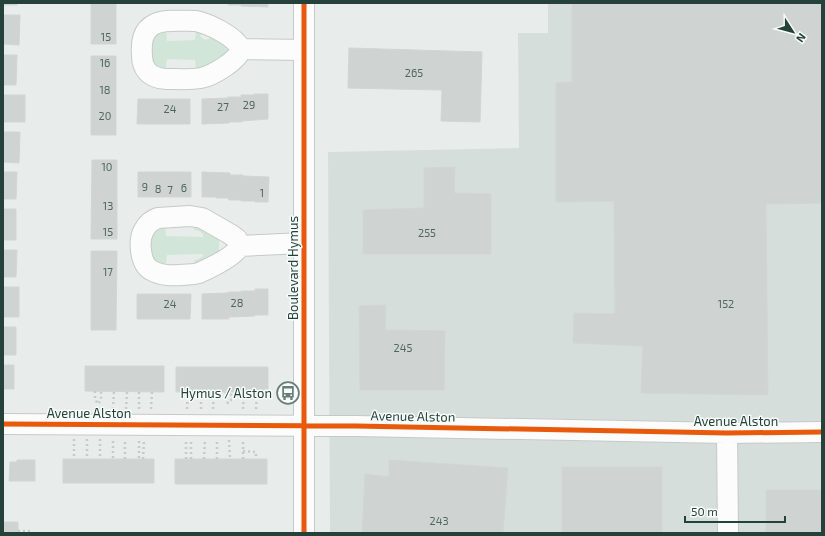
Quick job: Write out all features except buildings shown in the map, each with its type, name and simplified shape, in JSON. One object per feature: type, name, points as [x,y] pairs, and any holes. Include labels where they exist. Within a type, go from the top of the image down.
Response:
[{"type":"street","name":"Boulevard Hymus","points":[[304,3],[304,533]]},
{"type":"street","points":[[196,21],[208,24],[231,38],[241,49],[240,53],[232,62],[206,77],[162,79],[155,77],[147,71],[142,61],[141,45],[147,30],[154,24],[163,22],[196,21]]},
{"type":"street","points":[[241,49],[304,50]]},
{"type":"street","points":[[190,216],[202,218],[230,234],[237,239],[240,246],[231,256],[199,273],[167,275],[155,272],[146,267],[142,256],[141,240],[143,230],[150,222],[154,220],[162,217],[190,216]]},
{"type":"street","points":[[240,246],[304,243]]},
{"type":"street","name":"Avenue Alston","points":[[3,424],[364,426],[727,433],[822,432]]},
{"type":"street","points":[[727,433],[728,533]]},
{"type":"path","points":[[95,391],[98,404],[101,400],[101,391]]},
{"type":"path","points":[[113,416],[114,392]]},
{"type":"path","points":[[126,410],[127,392]]},
{"type":"path","points":[[138,416],[139,392]]},
{"type":"path","points":[[151,410],[152,392]]},
{"type":"path","points":[[187,416],[188,392]]},
{"type":"path","points":[[201,392],[201,410]]},
{"type":"path","points":[[213,410],[214,392]]},
{"type":"path","points":[[226,392],[226,400],[228,403],[231,400],[231,392]]},
{"type":"path","points":[[243,410],[244,392]]},
{"type":"path","points":[[256,410],[257,392]]},
{"type":"path","points":[[74,434],[74,459]]},
{"type":"path","points":[[86,435],[87,459]]},
{"type":"path","points":[[100,435],[100,459]]},
{"type":"path","points":[[113,435],[113,459]]},
{"type":"path","points":[[125,459],[126,435]]},
{"type":"path","points":[[139,435],[139,459]]},
{"type":"path","points":[[143,459],[144,435]]},
{"type":"path","points":[[186,435],[186,459]]},
{"type":"path","points":[[191,435],[191,459]]},
{"type":"path","points":[[204,459],[205,435]]},
{"type":"path","points":[[217,435],[217,459]]},
{"type":"path","points":[[229,436],[230,459]]},
{"type":"path","points":[[243,436],[243,459]]},
{"type":"path","points":[[243,452],[256,452],[256,459]]},
{"type":"path","points":[[18,531],[30,531],[30,533]]},
{"type":"shaded area","points":[[548,3],[822,3],[822,533],[330,533],[328,152],[519,148],[518,33],[548,33]]},
{"type":"green space","points":[[166,30],[167,41],[195,40],[196,31],[204,31],[200,36],[203,39],[212,36],[230,49],[223,60],[196,70],[195,60],[167,59],[166,68],[164,71],[151,64],[151,36]]},
{"type":"green space","points":[[162,225],[165,225],[166,236],[203,237],[203,234],[194,230],[194,226],[204,227],[226,239],[229,242],[228,249],[225,253],[203,264],[195,266],[194,260],[197,260],[203,256],[203,254],[167,255],[166,264],[164,266],[157,264],[151,257],[149,242],[152,231]],"holes":[[[219,239],[224,241],[226,246],[225,250],[221,253],[219,251]]]},
{"type":"cycle path","points":[[304,3],[304,533]]},
{"type":"cycle path","points":[[3,424],[356,426],[727,433],[822,432]]},
{"type":"place","name":"Hymus / Alston","points":[[288,393]]}]
